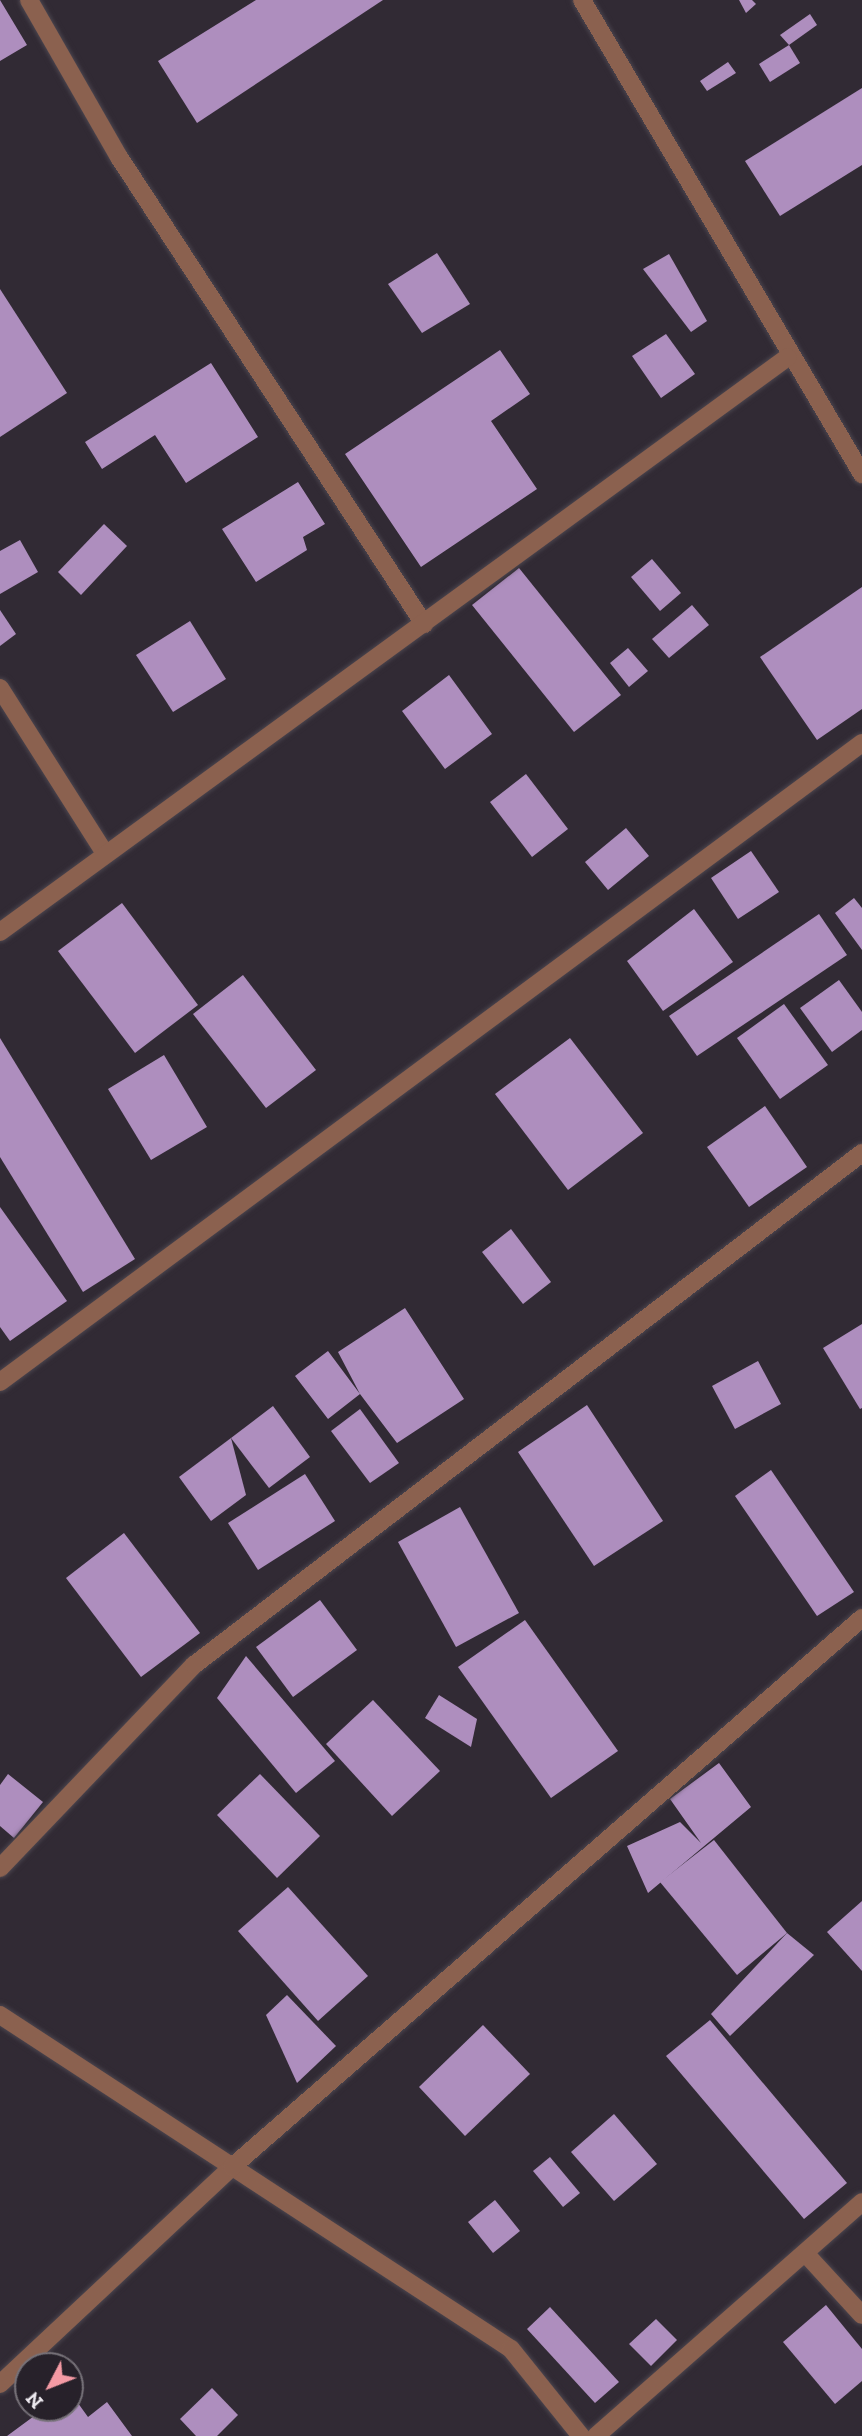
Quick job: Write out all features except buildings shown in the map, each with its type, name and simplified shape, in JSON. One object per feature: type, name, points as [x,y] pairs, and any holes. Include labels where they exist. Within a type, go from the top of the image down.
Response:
[{"type":"street","points":[[29,0],[119,158],[425,624]]},
{"type":"street","points":[[582,0],[788,357],[862,474]]},
{"type":"street","points":[[0,932],[104,852],[425,624],[788,357]]},
{"type":"street","points":[[0,688],[104,852]]},
{"type":"street","points":[[0,1382],[862,743]]},
{"type":"street","points":[[0,1868],[194,1665],[862,1153]]},
{"type":"street","points":[[0,2384],[232,2167],[862,1618]]},
{"type":"street","points":[[0,2015],[510,2349],[581,2436]]},
{"type":"street","points":[[596,2436],[862,2202]]},
{"type":"street","points":[[805,2253],[862,2315]]}]
